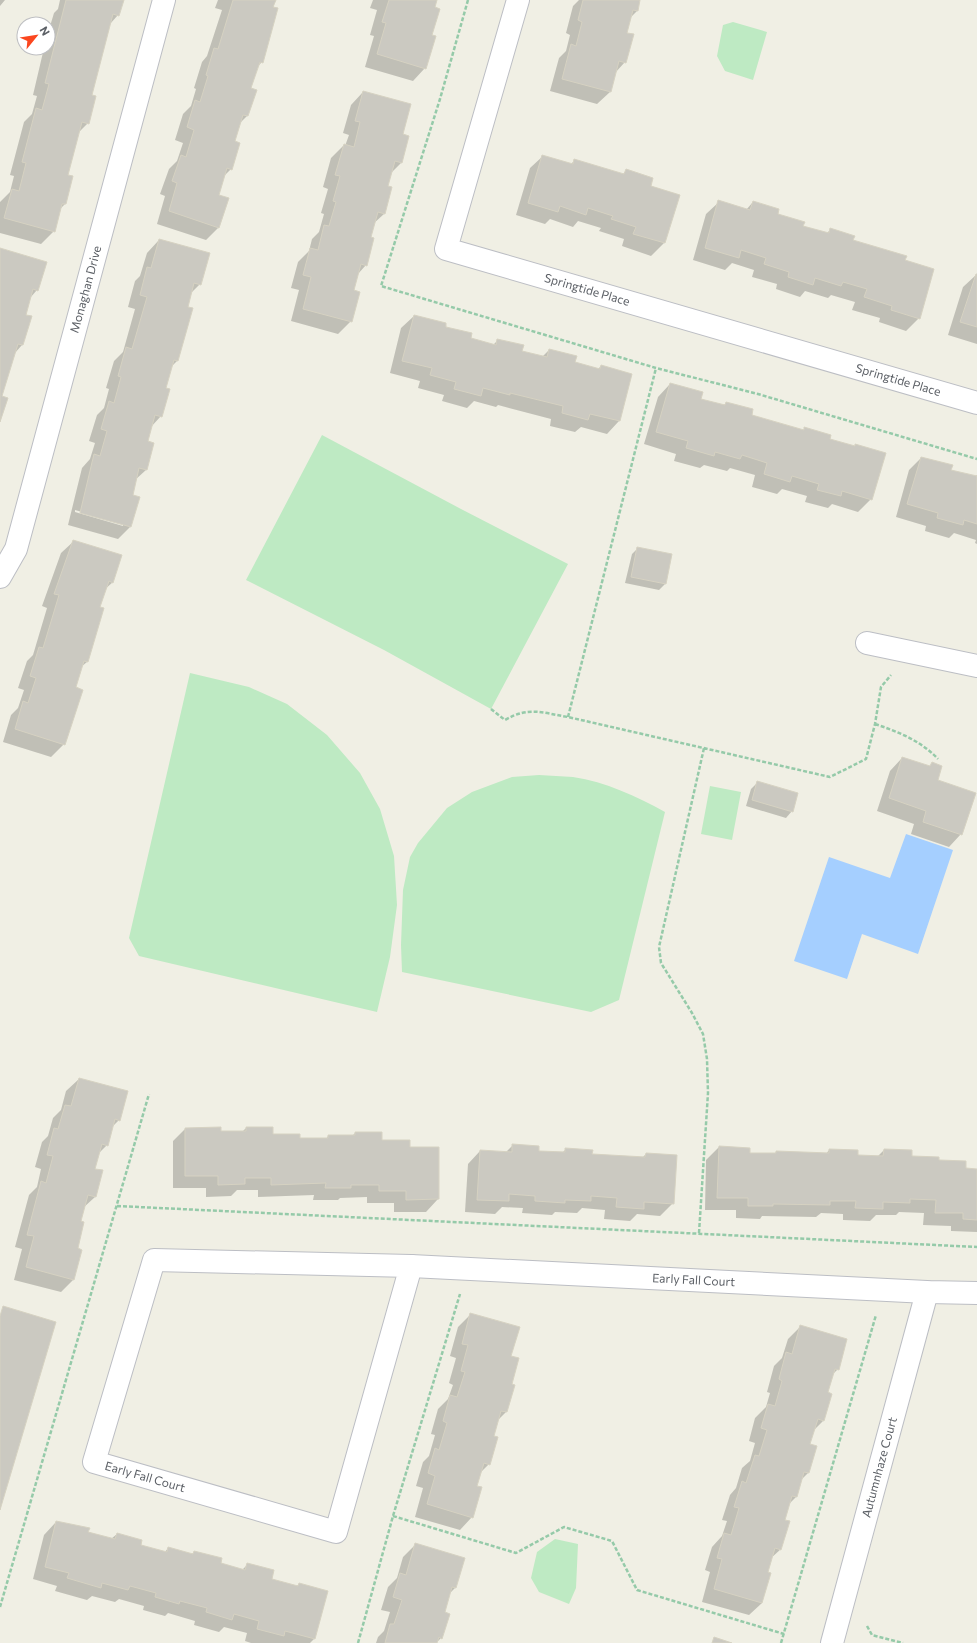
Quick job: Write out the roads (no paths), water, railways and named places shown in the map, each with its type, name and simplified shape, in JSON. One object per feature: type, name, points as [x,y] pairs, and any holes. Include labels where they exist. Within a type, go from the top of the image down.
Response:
[{"type":"street","name":"Monaghan Drive","points":[[0,577],[16,549],[83,307],[164,0]]},
{"type":"street","name":"Springtide Place","points":[[518,0],[446,249],[977,403]]},
{"type":"street","points":[[867,643],[977,666]]},
{"type":"street","name":"Early Fall Court","points":[[411,1266],[336,1532],[94,1462],[154,1260],[411,1266],[884,1290],[977,1293]]},
{"type":"street","name":"Autumnhaze Court","points":[[832,1643],[927,1292]]},
{"type":"water","points":[[906,834],[953,850],[918,954],[862,934],[847,979],[794,961],[829,857],[890,878]]}]
